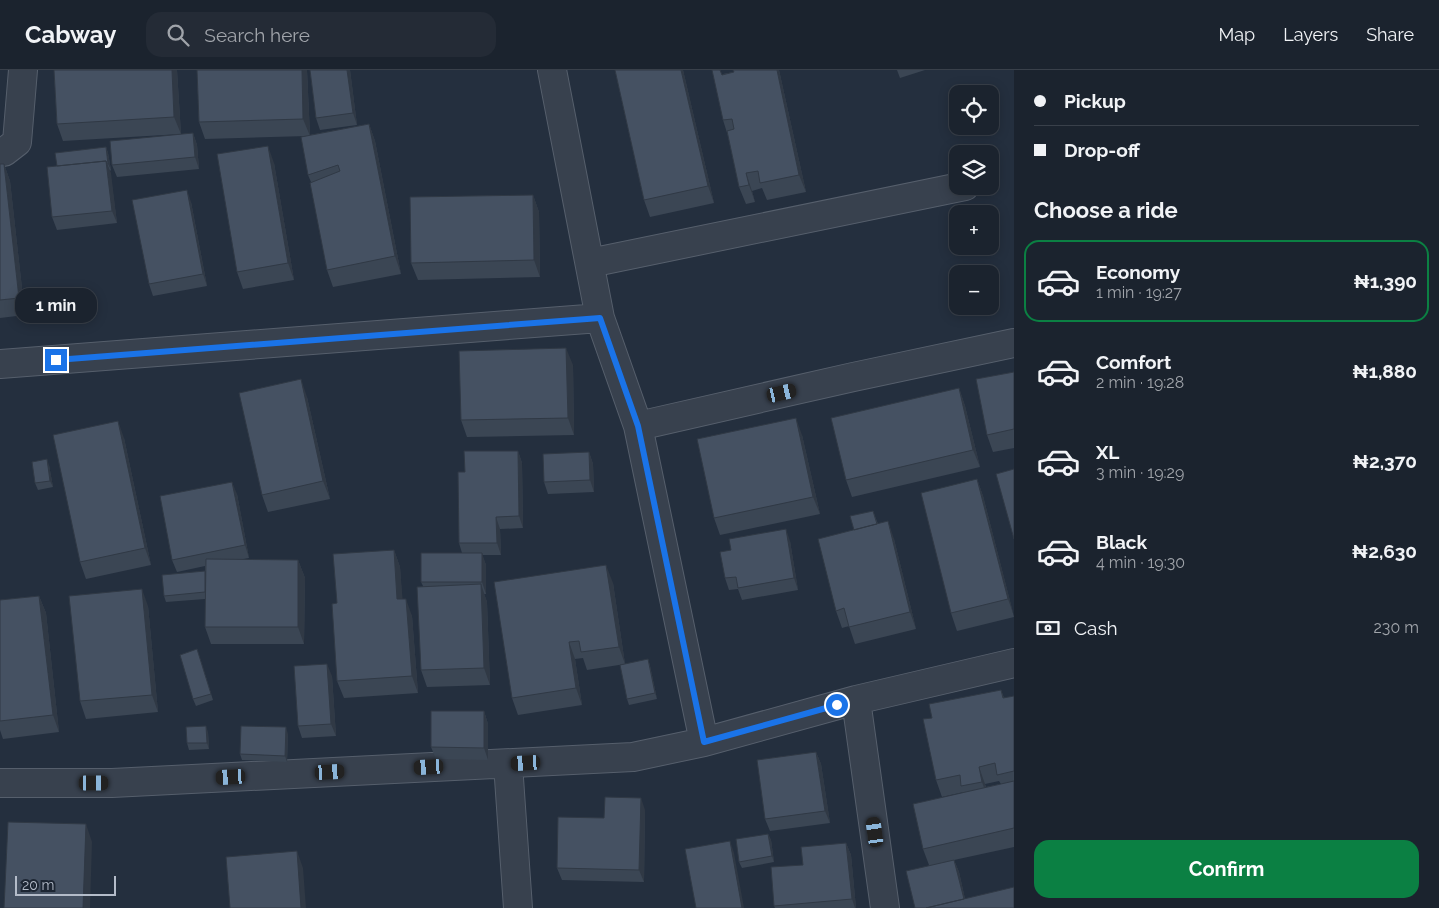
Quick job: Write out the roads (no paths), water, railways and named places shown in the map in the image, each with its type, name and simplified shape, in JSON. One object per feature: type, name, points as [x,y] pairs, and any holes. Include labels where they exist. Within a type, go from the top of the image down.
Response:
[{"type":"street","points":[[0,152],[4,152],[17,142],[23,70]]},
{"type":"street","points":[[552,70],[600,318],[638,426],[704,742]]},
{"type":"street","points":[[590,264],[949,189]]},
{"type":"street","points":[[0,364],[600,318]]},
{"type":"street","points":[[638,426],[854,376],[1014,343]]},
{"type":"street","points":[[0,783],[122,782],[633,757],[704,742],[856,700],[1014,663]]},
{"type":"street","points":[[856,700],[885,908]]},
{"type":"street","points":[[508,764],[518,908]]}]
